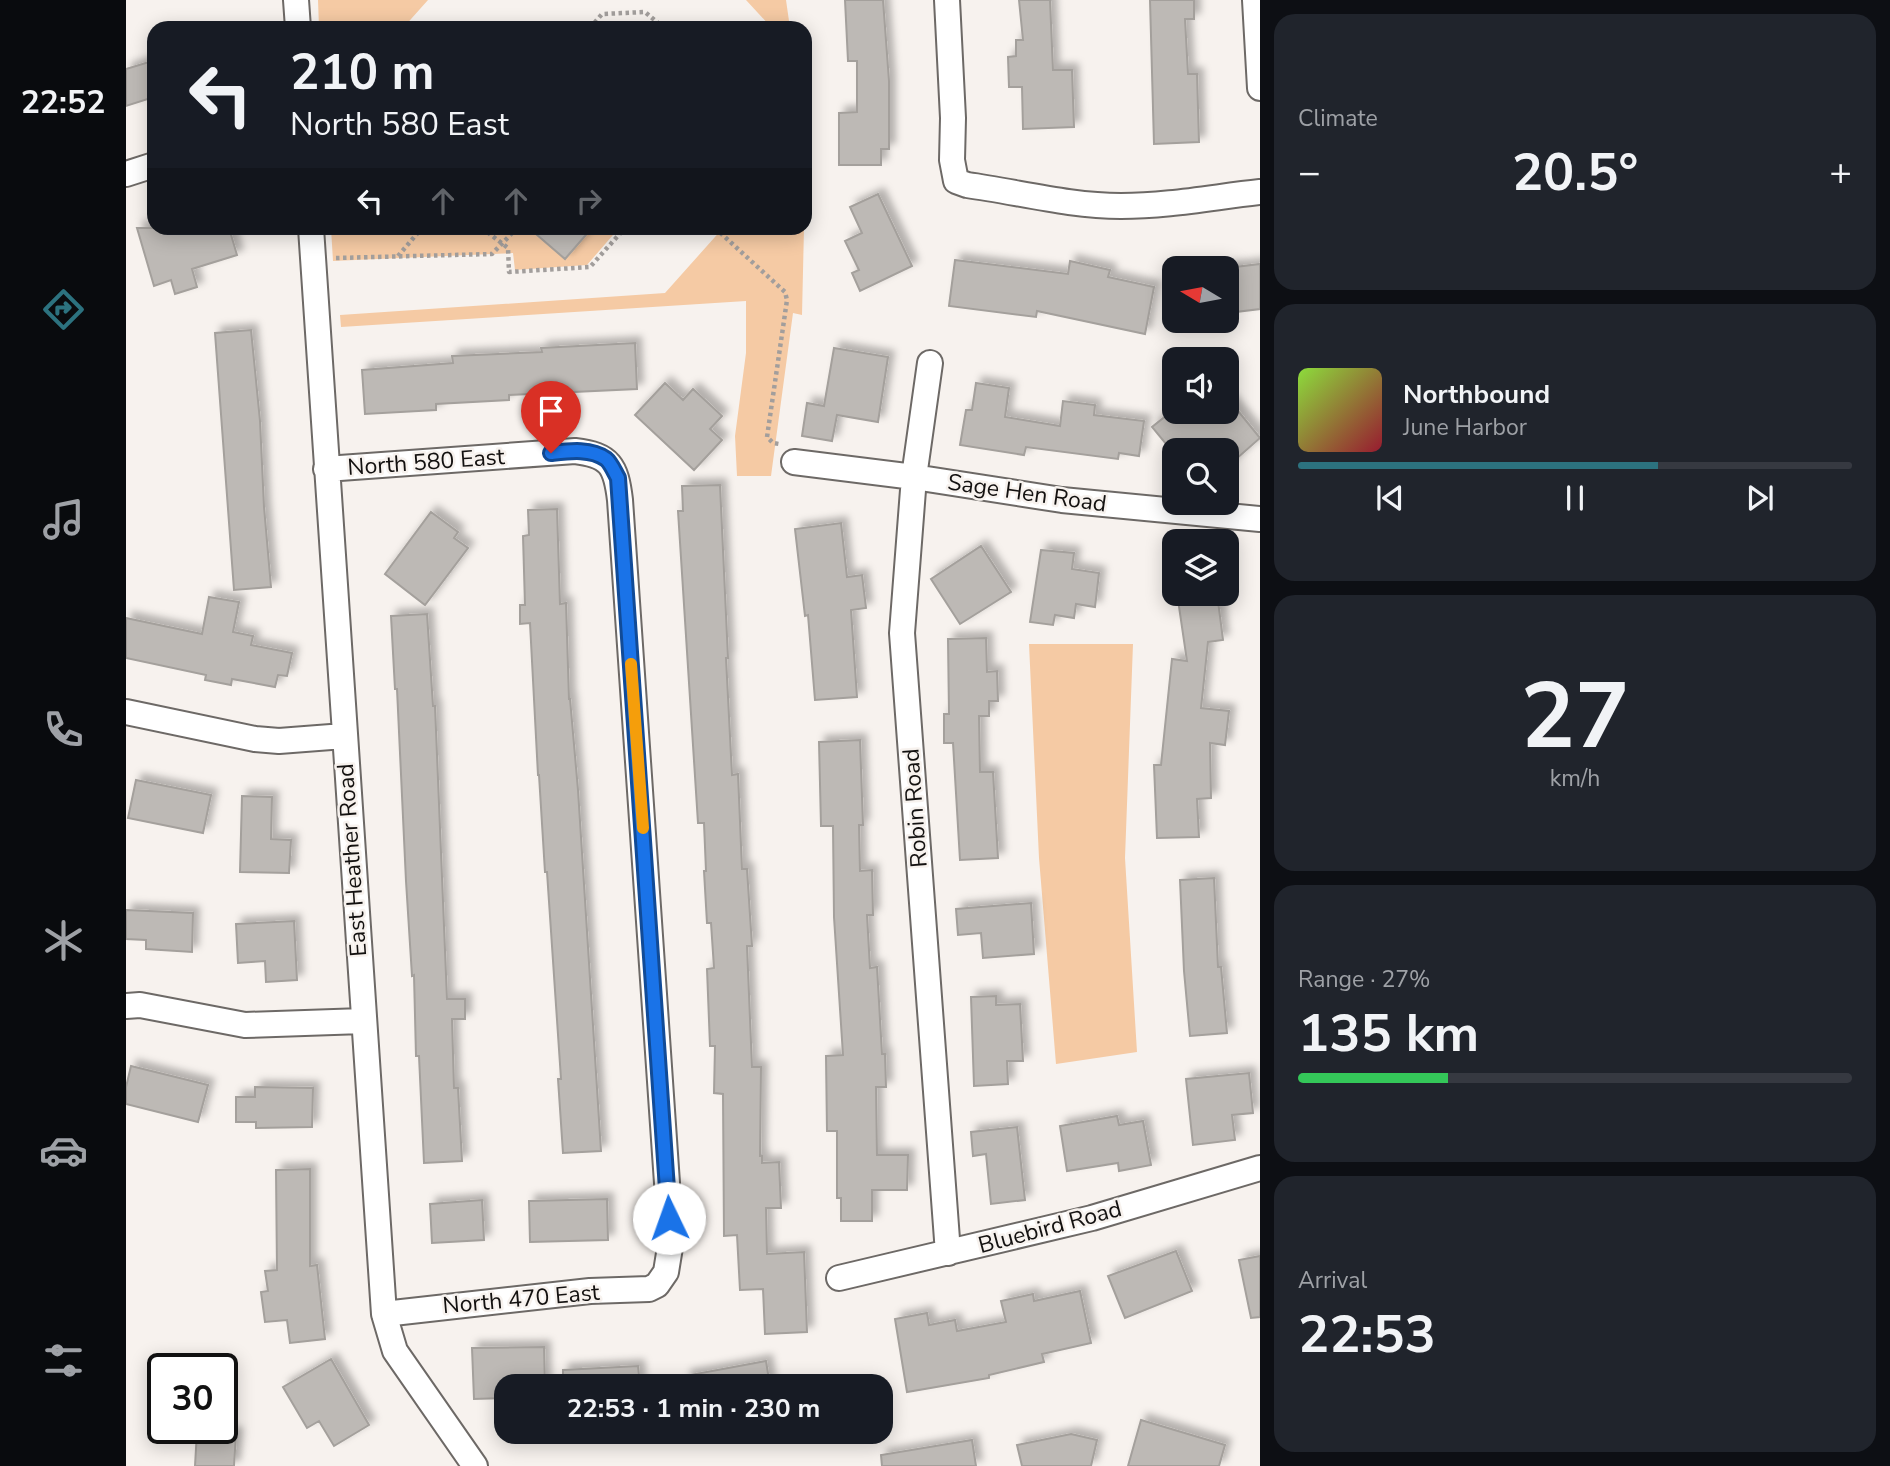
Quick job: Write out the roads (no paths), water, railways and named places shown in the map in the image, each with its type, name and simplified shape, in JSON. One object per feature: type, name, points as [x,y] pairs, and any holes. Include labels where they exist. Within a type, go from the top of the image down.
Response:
[{"type":"street","points":[[296,0],[298,21]]},
{"type":"street","points":[[947,0],[953,118],[952,160],[956,181],[967,186],[1121,206],[1260,192]]},
{"type":"street","points":[[1255,0],[1260,88]]},
{"type":"street","points":[[126,174],[147,167]]},
{"type":"street","name":"East Heather Road","points":[[311,235],[362,1021],[384,1314],[395,1351],[474,1466]]},
{"type":"street","name":"Robin Road","points":[[930,363],[914,477],[902,633],[948,1253]]},
{"type":"street","name":"North 580 East","points":[[326,469],[575,451],[591,453],[608,460],[618,478],[671,1241],[666,1272],[657,1285]]},
{"type":"street","name":"Sage Hen Road","points":[[794,463],[914,477],[1062,500],[1260,519]]},
{"type":"street","points":[[126,712],[255,739],[279,741],[344,736]]},
{"type":"street","points":[[126,1006],[140,1005],[245,1025],[362,1021]]},
{"type":"street","name":"Bluebird Road","points":[[839,1278],[1092,1218],[1260,1168]]},
{"type":"street","name":"North 470 East","points":[[384,1314],[576,1293],[637,1291],[657,1285]]}]
